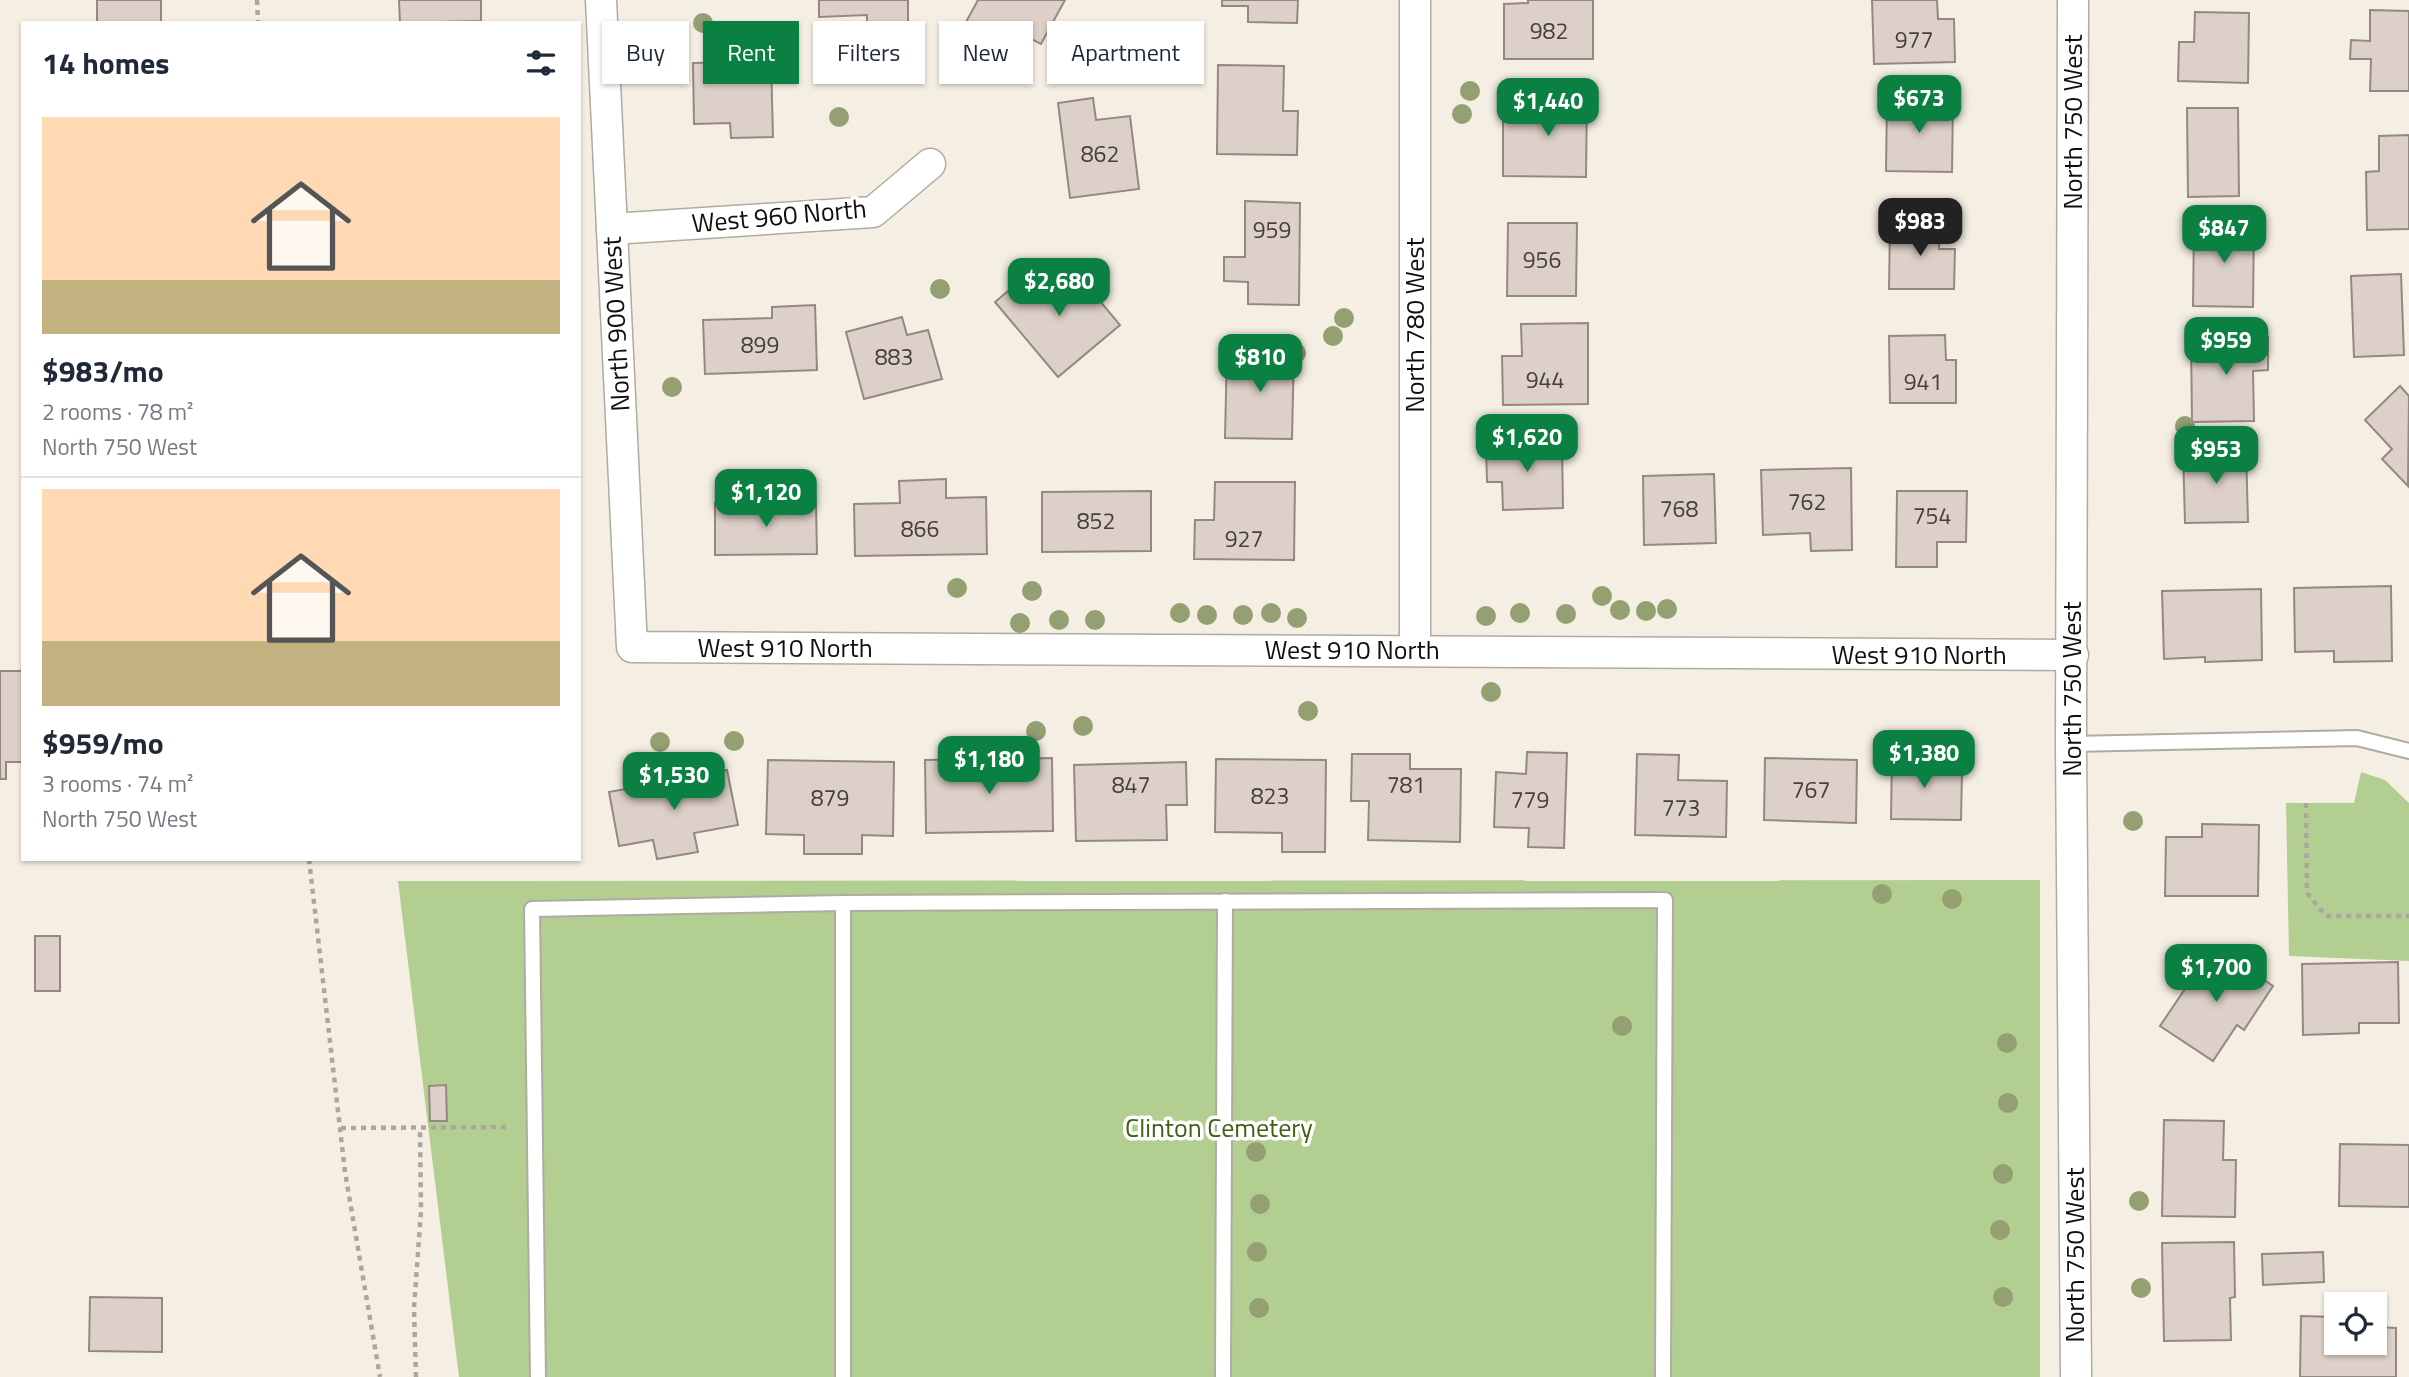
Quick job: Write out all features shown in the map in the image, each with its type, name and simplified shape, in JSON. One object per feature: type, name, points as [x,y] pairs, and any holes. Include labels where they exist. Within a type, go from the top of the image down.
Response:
[{"type":"street","name":"North 900 West","points":[[601,0],[632,647]]},
{"type":"street","name":"North 780 West","points":[[1415,0],[1415,650]]},
{"type":"street","name":"North 750 West","points":[[2073,0],[2071,744],[2076,1377]]},
{"type":"street","name":"West 960 North","points":[[612,229],[873,212],[930,164]]},
{"type":"street","name":"West 910 North","points":[[632,647],[2073,655]]},
{"type":"lane","points":[[2071,744],[2357,738],[2409,751]]},
{"type":"lane","points":[[538,1377],[532,909],[843,902],[1665,900],[1663,1377]]},
{"type":"lane","points":[[1223,1377],[1225,901]]},
{"type":"lane","points":[[843,902],[843,1377]]},
{"type":"path","points":[[257,0],[258,21]]},
{"type":"path","points":[[2306,803],[2307,893],[2326,916],[2409,916]]},
{"type":"path","points":[[309,861],[345,1172],[380,1377]]},
{"type":"path","points":[[341,1128],[489,1127]]},
{"type":"path","points":[[416,1377],[414,1308],[421,1211],[420,1128]]},
{"type":"green space","points":[[2361,772],[2385,780],[2409,803],[2409,961],[2289,956],[2286,803],[2354,803]]},
{"type":"green space","name":"Clinton Cemetery","points":[[2040,880],[2040,1377],[459,1377],[398,881]]},
{"type":"building","points":[[97,0],[161,0],[161,21],[97,21]]},
{"type":"building","points":[[399,0],[481,0],[481,21],[400,21]]},
{"type":"building","points":[[819,0],[908,0],[908,21],[867,21],[867,15],[819,17]]},
{"type":"building","points":[[978,0],[1065,0],[1054,21],[1047,21],[1047,33],[1041,44],[1033,40],[1033,21],[966,21]]},
{"type":"building","points":[[1222,0],[1298,0],[1297,23],[1248,22],[1248,6],[1222,6]]},
{"type":"building","points":[[1528,0],[1593,0],[1593,59],[1504,59],[1504,4],[1528,3]]},
{"type":"building","points":[[1872,0],[1937,0],[1938,19],[1954,19],[1955,62],[1874,64]]},
{"type":"building","points":[[2370,10],[2409,11],[2409,91],[2370,91],[2371,59],[2350,59],[2351,40],[2370,41]]},
{"type":"building","points":[[2195,12],[2249,13],[2248,83],[2178,81],[2179,42],[2194,42]]},
{"type":"building","points":[[693,63],[703,63],[703,84],[772,84],[773,137],[731,138],[730,123],[694,124]]},
{"type":"building","points":[[1218,65],[1284,66],[1283,111],[1298,111],[1297,155],[1217,154]]},
{"type":"building","points":[[1524,94],[1587,95],[1586,177],[1503,176],[1503,121],[1524,121]]},
{"type":"building","points":[[1093,98],[1096,120],[1130,116],[1139,189],[1070,198],[1058,103]]},
{"type":"building","points":[[1887,98],[1953,99],[1952,172],[1886,171]]},
{"type":"building","points":[[2187,108],[2238,108],[2239,196],[2188,197]]},
{"type":"building","points":[[2409,135],[2409,229],[2367,230],[2366,172],[2379,171],[2379,136]]},
{"type":"building","points":[[1245,201],[1300,203],[1299,305],[1248,304],[1248,282],[1224,281],[1224,257],[1245,257]]},
{"type":"building","points":[[1508,223],[1577,223],[1576,296],[1507,296]]},
{"type":"building","points":[[1890,223],[1940,223],[1939,249],[1955,249],[1954,289],[1889,289]]},
{"type":"building","points":[[2194,223],[2254,224],[2253,307],[2193,306]]},
{"type":"building","points":[[1070,265],[1120,325],[1058,377],[995,302],[1027,275],[1040,290]]},
{"type":"building","points":[[2401,274],[2404,355],[2354,357],[2351,276]]},
{"type":"building","points":[[815,305],[817,370],[705,374],[703,320],[772,318],[772,307]]},
{"type":"building","points":[[902,317],[907,335],[928,330],[942,379],[864,399],[846,332]]},
{"type":"building","points":[[1588,323],[1588,404],[1503,405],[1502,356],[1522,356],[1521,324]]},
{"type":"building","points":[[1945,335],[1946,360],[1956,360],[1956,403],[1890,403],[1889,336]]},
{"type":"building","points":[[2268,337],[2268,370],[2253,371],[2254,421],[2192,422],[2191,338]]},
{"type":"building","points":[[1227,348],[1294,349],[1292,439],[1225,438]]},
{"type":"building","points":[[2400,386],[2409,396],[2408,486],[2382,459],[2392,449],[2365,420]]},
{"type":"building","points":[[1562,443],[1563,508],[1503,510],[1502,482],[1487,482],[1486,444]]},
{"type":"building","points":[[2246,448],[2248,522],[2185,523],[2183,450]]},
{"type":"building","points":[[1851,468],[1852,550],[1811,551],[1810,533],[1763,535],[1761,470]]},
{"type":"building","points":[[1714,474],[1716,543],[1644,545],[1643,476]]},
{"type":"building","points":[[946,479],[946,498],[986,497],[987,554],[855,556],[854,504],[900,503],[899,481]]},
{"type":"building","points":[[1215,482],[1295,482],[1294,560],[1194,559],[1195,520],[1214,520]]},
{"type":"building","points":[[1151,491],[1151,551],[1042,552],[1042,492]]},
{"type":"building","points":[[1897,491],[1967,491],[1966,542],[1937,542],[1937,567],[1896,567]]},
{"type":"building","points":[[715,503],[816,503],[817,554],[715,555]]},
{"type":"building","points":[[2391,586],[2392,661],[2334,662],[2334,651],[2295,652],[2294,588]]},
{"type":"building","points":[[2261,589],[2262,660],[2205,662],[2205,657],[2164,659],[2162,591]]},
{"type":"building","points":[[0,671],[21,671],[21,762],[6,762],[6,779],[0,779]]},
{"type":"building","points":[[1527,752],[1567,753],[1564,848],[1528,847],[1529,828],[1494,827],[1496,772],[1526,774]]},
{"type":"building","points":[[1892,753],[1934,754],[1933,773],[1962,774],[1961,820],[1891,819]]},
{"type":"building","points":[[1352,754],[1410,754],[1410,769],[1461,769],[1460,842],[1368,840],[1369,801],[1351,801]]},
{"type":"building","points":[[1637,754],[1679,755],[1678,780],[1727,781],[1726,837],[1635,835]]},
{"type":"building","points":[[1052,758],[1053,831],[926,833],[925,760]]},
{"type":"building","points":[[1765,758],[1857,760],[1856,823],[1764,820]]},
{"type":"building","points":[[1216,759],[1326,760],[1325,852],[1282,852],[1282,833],[1215,832]]},
{"type":"building","points":[[768,760],[894,762],[893,836],[862,835],[862,854],[804,854],[804,835],[766,834]]},
{"type":"building","points":[[1186,762],[1187,805],[1166,805],[1167,840],[1076,841],[1074,765]]},
{"type":"building","points":[[727,770],[738,825],[694,833],[698,852],[657,859],[653,840],[619,846],[609,792]]},
{"type":"building","points":[[2202,824],[2259,825],[2258,896],[2165,896],[2166,837],[2202,837]]},
{"type":"building","points":[[35,936],[60,936],[60,991],[35,991]]},
{"type":"building","points":[[2214,946],[2273,986],[2244,1030],[2237,1025],[2213,1061],[2160,1026]]},
{"type":"building","points":[[2398,962],[2399,1023],[2359,1023],[2359,1033],[2303,1035],[2302,964]]},
{"type":"building","points":[[446,1085],[447,1121],[430,1121],[429,1086]]},
{"type":"building","points":[[2164,1120],[2224,1121],[2223,1160],[2236,1160],[2235,1217],[2162,1216]]},
{"type":"building","points":[[2340,1144],[2409,1145],[2409,1207],[2339,1206]]},
{"type":"building","points":[[2234,1242],[2235,1297],[2230,1298],[2231,1340],[2164,1341],[2162,1243]]},
{"type":"building","points":[[2323,1252],[2324,1282],[2263,1285],[2262,1254]]},
{"type":"building","points":[[90,1297],[162,1298],[162,1352],[89,1351]]},
{"type":"building","points":[[2301,1316],[2324,1317],[2324,1355],[2387,1355],[2387,1328],[2396,1328],[2396,1377],[2300,1377]]}]
